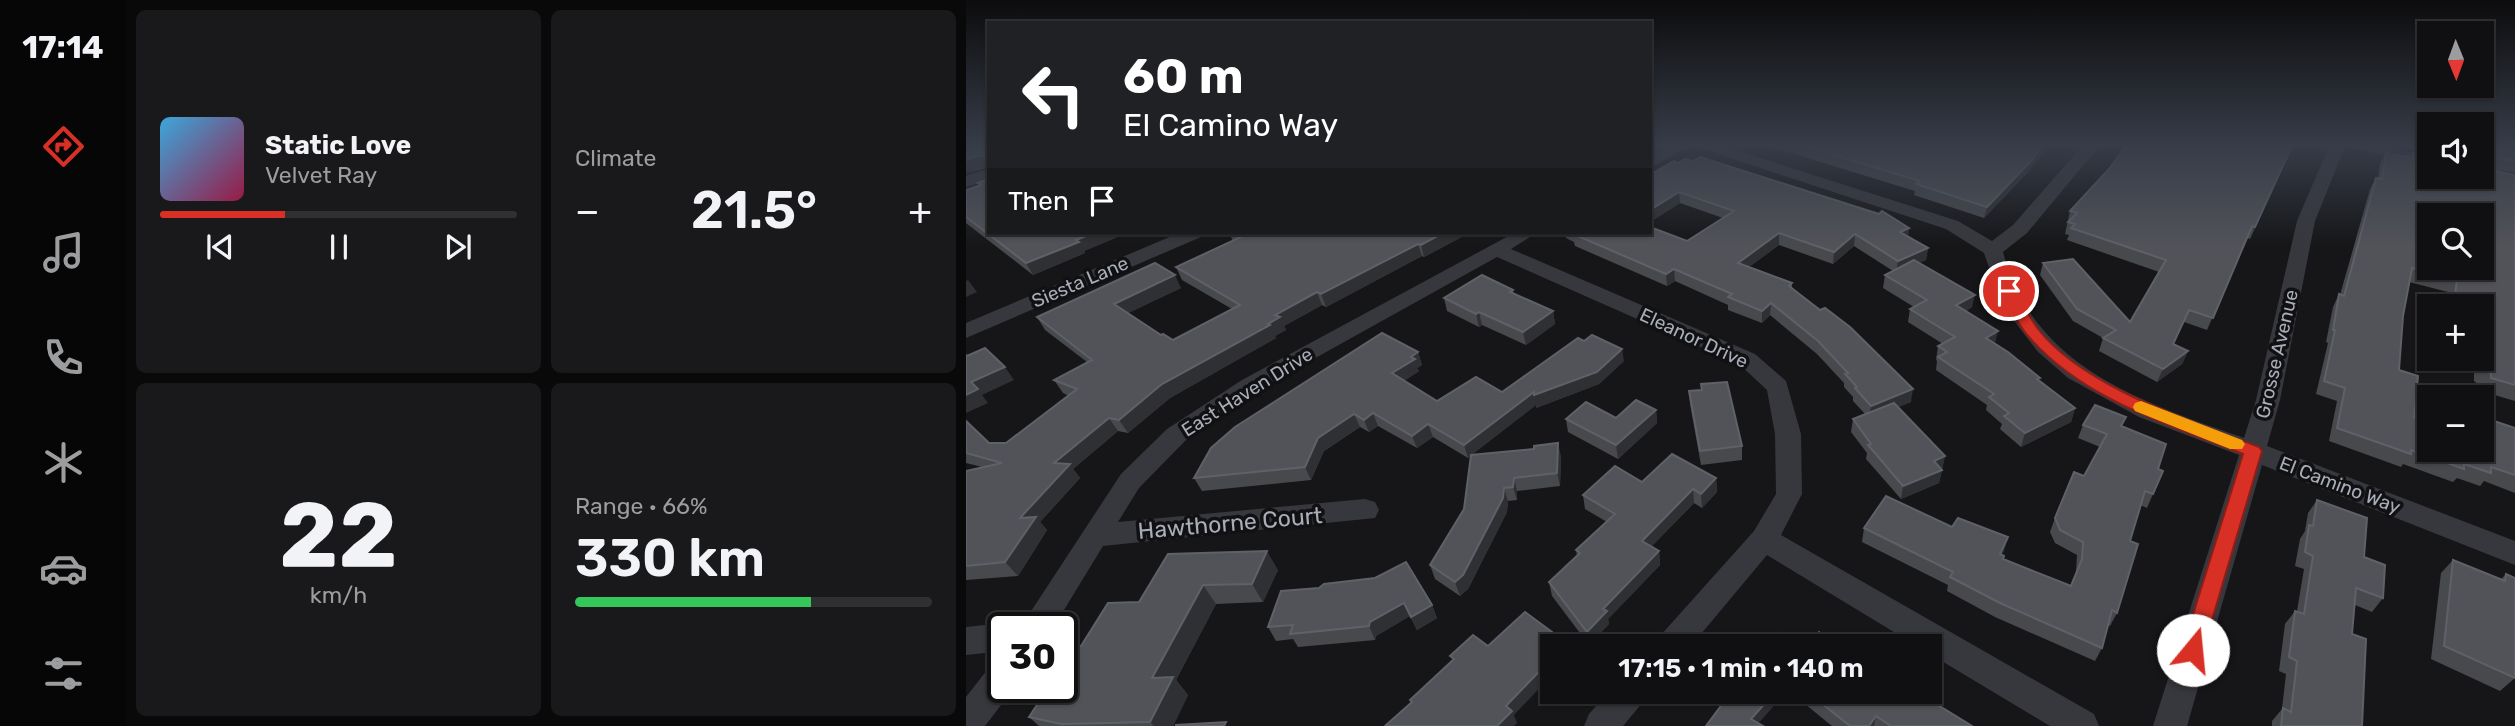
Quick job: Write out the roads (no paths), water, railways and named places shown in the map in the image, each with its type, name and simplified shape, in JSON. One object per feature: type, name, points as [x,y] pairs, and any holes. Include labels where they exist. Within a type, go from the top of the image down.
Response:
[{"type":"street","points":[[1802,178],[1952,225],[1993,250],[2020,229],[2064,178]]},
{"type":"street","name":"Grosse Avenue","points":[[2170,726],[2268,400],[2306,221],[2324,178]]},
{"type":"street","name":"Siesta Lane","points":[[966,331],[1190,235]]},
{"type":"street","name":"East Haven Drive","points":[[1046,612],[1130,481],[1176,435],[1250,385],[1523,235]]},
{"type":"street","name":"Eleanor Drive","points":[[1496,250],[1746,359],[1778,387],[1788,434],[1790,494],[1764,539],[1681,634]]},
{"type":"street","name":"El Camino Way","points":[[1993,250],[1997,270],[2032,332],[2057,358],[2084,377],[2149,411],[2515,553]]},
{"type":"street","name":"Hawthorne Court","points":[[1094,536],[1365,510]]},
{"type":"street","points":[[1764,539],[2082,726]]},
{"type":"street","points":[[966,641],[987,639]]},
{"type":"street","points":[[966,724],[987,697]]},
{"type":"street","points":[[1601,726],[1620,704]]}]
